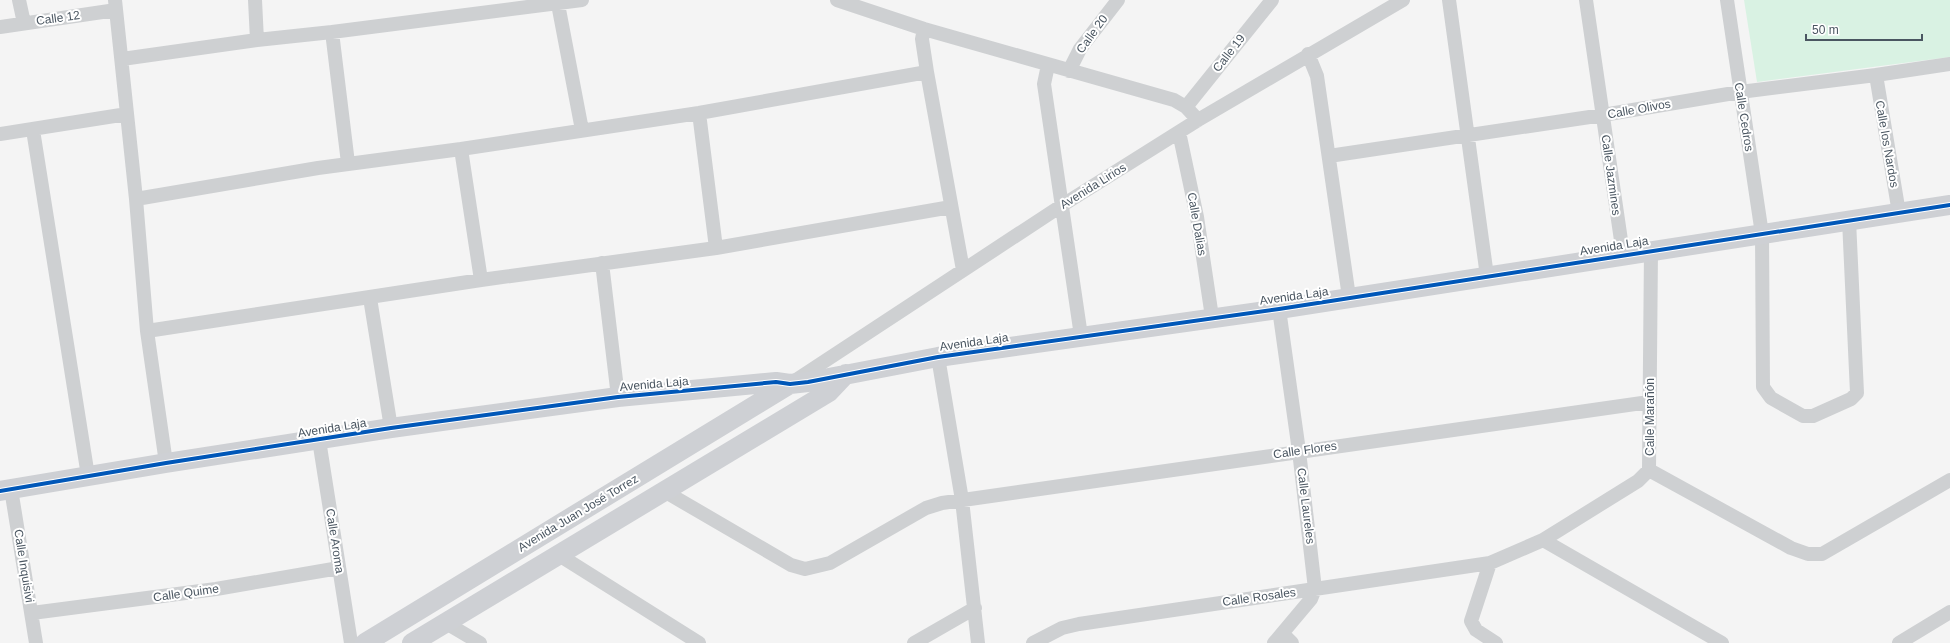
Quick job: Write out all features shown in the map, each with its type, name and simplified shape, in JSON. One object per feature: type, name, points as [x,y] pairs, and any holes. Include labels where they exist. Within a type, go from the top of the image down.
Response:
[{"type":"street","points":[[19,0],[24,23]]},
{"type":"street","points":[[255,0],[257,40]]},
{"type":"street","points":[[122,59],[257,40],[332,32],[582,0]]},
{"type":"street","points":[[837,0],[869,6],[924,30],[1048,66],[1174,100],[1186,107],[1198,120]]},
{"type":"street","name":"Calle 20","points":[[1070,71],[1080,49],[1118,0]]},
{"type":"street","name":"Calle 19","points":[[1186,107],[1272,0]]},
{"type":"street","name":"Avenida Lirios","points":[[790,384],[1061,206],[1198,120],[1308,54],[1403,0]]},
{"type":"street","points":[[1449,0],[1487,276]]},
{"type":"street","name":"Calle Jazmines","points":[[1586,0],[1623,254]]},
{"type":"street","name":"Calle Cedros","points":[[1727,0],[1762,234],[1763,387],[1771,398],[1803,416],[1813,416],[1851,399],[1857,393],[1849,220]]},
{"type":"street","points":[[558,4],[582,130]]},
{"type":"street","points":[[115,5],[136,199],[147,331],[166,462]]},
{"type":"street","name":"Calle 12","points":[[0,26],[24,23],[115,5]]},
{"type":"street","points":[[924,30],[922,39],[926,72],[963,270]]},
{"type":"street","points":[[332,32],[348,164]]},
{"type":"street","points":[[1308,54],[1317,76],[1349,297]]},
{"type":"street","name":"Calle Olivos","points":[[1329,156],[1603,115],[1740,92],[1950,64]]},
{"type":"street","points":[[1048,66],[1044,84],[1081,336]]},
{"type":"street","points":[[136,199],[348,164],[461,149],[699,113],[926,72]]},
{"type":"street","name":"Calle los Nardos","points":[[1876,75],[1899,213]]},
{"type":"street","points":[[699,113],[716,248]]},
{"type":"street","points":[[0,134],[127,114]]},
{"type":"street","points":[[33,130],[88,476]]},
{"type":"street","name":"Calle Dalias","points":[[1179,132],[1197,217],[1212,317]]},
{"type":"street","points":[[461,149],[481,280]]},
{"type":"street","name":"Avenida Laja","points":[[6,490],[166,462],[391,428],[618,397],[776,382],[790,384],[938,357],[1212,317],[1279,309],[1623,254],[1950,205]]},
{"type":"street","points":[[147,331],[481,280],[716,248],[951,207]]},
{"type":"street","name":"Calle Marañón","points":[[1490,563],[1543,540],[1638,480],[1649,470],[1650,250]]},
{"type":"street","points":[[602,263],[618,397]]},
{"type":"street","points":[[370,298],[391,428]]},
{"type":"street","name":"Calle Laureles","points":[[1279,309],[1299,450],[1315,589]]},
{"type":"street","points":[[938,357],[962,500],[978,643]]},
{"type":"street","points":[[412,643],[829,392],[846,374]]},
{"type":"street","name":"Avenida Juan José Torrez","points":[[365,643],[790,384]]},
{"type":"street","name":"Calle Flores","points":[[664,492],[790,565],[805,569],[830,563],[926,508],[962,500],[1299,450],[1649,402]]},
{"type":"street","name":"Calle Aroma","points":[[319,440],[351,643]]},
{"type":"street","points":[[1649,470],[1791,548],[1808,554],[1822,554],[1950,480]]},
{"type":"street","name":"Calle Inquisivi","points":[[6,490],[32,614],[36,643]]},
{"type":"street","points":[[1543,540],[1722,643]]},
{"type":"street","points":[[558,555],[700,643]]},
{"type":"street","points":[[1490,563],[1471,621],[1476,630],[1496,643]]},
{"type":"street","name":"Calle Rosales","points":[[1033,643],[1062,628],[1079,624],[1490,563]]},
{"type":"street","name":"Calle Quime","points":[[32,614],[216,589],[339,568]]},
{"type":"street","points":[[1283,640],[1311,598],[1315,589]]},
{"type":"street","points":[[914,643],[975,608]]},
{"type":"street","points":[[1899,643],[1950,612]]},
{"type":"street","points":[[446,623],[480,643]]},
{"type":"green space","points":[[1744,0],[1950,0],[1950,57],[1757,82]]},
{"type":"cycle path","points":[[0,491],[166,463],[391,428],[618,397],[776,382],[790,384],[808,382],[938,357],[1279,309],[1950,205]]}]
